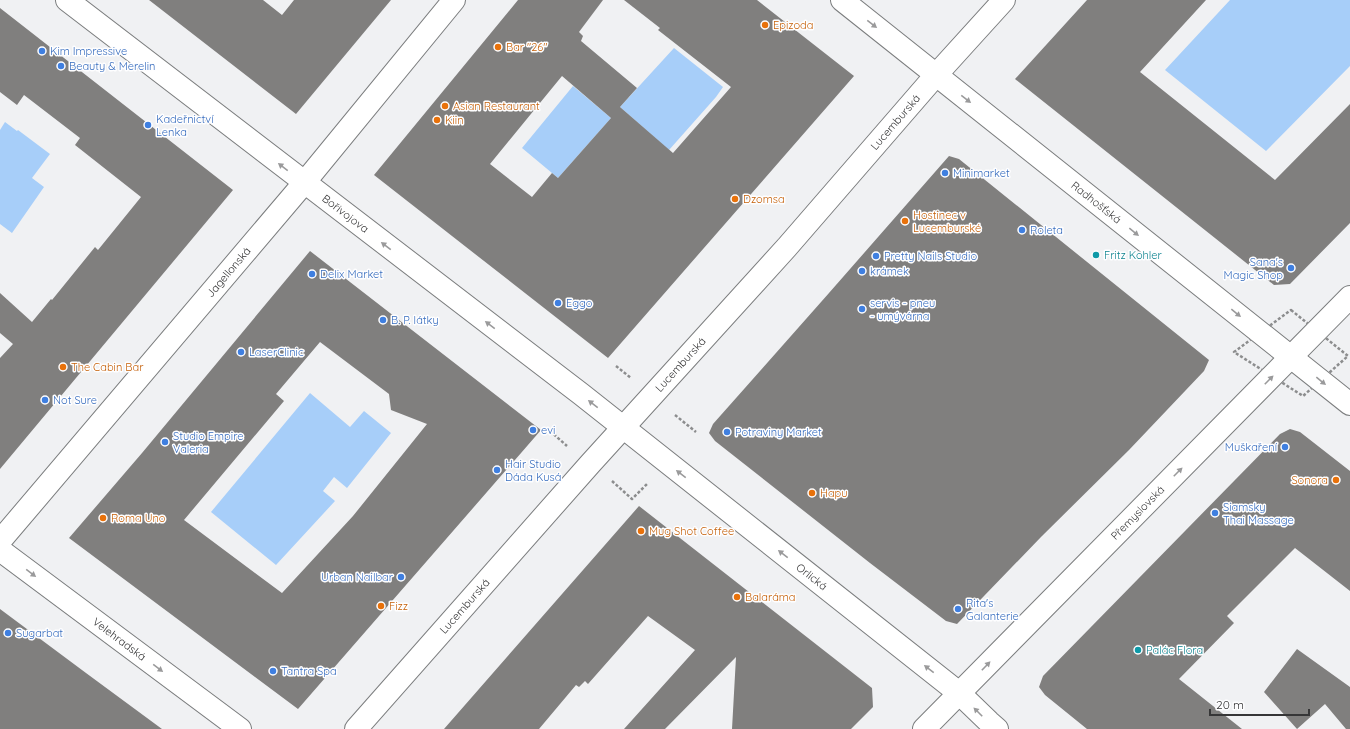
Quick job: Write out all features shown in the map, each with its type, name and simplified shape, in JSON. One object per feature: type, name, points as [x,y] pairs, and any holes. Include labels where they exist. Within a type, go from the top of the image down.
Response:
[{"type":"street","name":"Bořivojova","points":[[66,0],[623,428]]},
{"type":"street","name":"Jagellonská","points":[[0,541],[304,183],[454,0]]},
{"type":"street","name":"Radhošťská","points":[[842,0],[1350,404]]},
{"type":"street","name":"Lucemburská","points":[[356,729],[623,428],[787,247],[936,75],[1004,0]]},
{"type":"street","name":"Přemyslovská","points":[[924,729],[1350,297]]},
{"type":"street","name":"Orlická","points":[[623,428],[959,694],[997,729]]},
{"type":"street","name":"Velehradská","points":[[0,550],[240,729]]},
{"type":"path","points":[[616,366],[635,382]]},
{"type":"path","points":[[675,414],[696,432]]},
{"type":"path","points":[[550,431],[568,446]]},
{"type":"path","points":[[612,481],[632,499],[649,482]]},
{"type":"shaded area","points":[[1230,0],[1350,0],[1350,66],[1266,151],[1165,70]]},
{"type":"shaded area","points":[[674,48],[723,87],[669,150],[620,107]]},
{"type":"shaded area","points":[[573,86],[611,118],[558,178],[522,148]]},
{"type":"shaded area","points":[[5,122],[50,154],[32,178],[44,187],[12,233],[0,224],[0,130]]},
{"type":"shaded area","points":[[310,393],[350,427],[364,411],[391,433],[347,488],[334,477],[323,491],[335,501],[276,565],[211,512]]},
{"type":"building","points":[[149,0],[263,0],[282,15],[294,0],[391,0],[296,114]]},
{"type":"building","points":[[518,0],[603,0],[579,32],[583,36],[581,41],[637,88],[620,107],[673,153],[731,87],[658,30],[660,28],[624,0],[757,0],[854,76],[608,358],[374,175]],"holes":[[[562,76],[611,118],[558,178],[552,173],[532,197],[490,164]]]},
{"type":"building","points":[[1087,0],[1206,0],[1140,72],[1275,180],[1350,104],[1350,223],[1290,284],[1274,285],[1015,79]]},
{"type":"building","points":[[0,8],[233,190],[0,469],[0,358],[13,344],[0,333],[0,293],[32,322],[95,247],[98,250],[141,197],[75,145],[80,138],[24,95],[17,105],[0,92]]},
{"type":"building","points":[[949,156],[959,159],[1209,360],[1204,371],[1129,450],[1041,537],[957,624],[946,621],[870,563],[715,441],[709,433],[713,424]]},
{"type":"building","points":[[310,251],[541,430],[298,709],[69,538],[142,453]],"holes":[[[320,342],[389,394],[391,410],[427,424],[353,516],[282,593],[184,520],[284,401],[276,394]]]},
{"type":"building","points":[[1290,429],[1300,432],[1350,471],[1350,591],[1295,548],[1227,616],[1234,623],[1179,679],[1242,729],[1087,729],[1045,695],[1039,687],[1043,676],[1280,434]]},
{"type":"building","points":[[639,506],[872,688],[873,707],[851,729],[732,729],[736,657],[665,729],[624,729],[695,650],[648,616],[588,684],[585,681],[579,687],[576,685],[539,729],[444,729]]},
{"type":"building","points":[[0,609],[86,673],[162,729],[0,729]]},
{"type":"building","points":[[1297,649],[1350,687],[1350,729],[1346,729],[1325,704],[1297,729],[1264,692]]},
{"type":"place","name":"Epizoda","points":[[765,25]]},
{"type":"place","name":"Bar \"26\"","points":[[498,47]]},
{"type":"place","name":"Kim Impressive","points":[[42,51]]},
{"type":"place","name":"Beauty & Merelin","points":[[61,66]]},
{"type":"place","name":"Asian Restaurant","points":[[445,106]]},
{"type":"place","name":"Kiin","points":[[437,120]]},
{"type":"place","name":"Kadeřnictví Lenka","points":[[148,125]]},
{"type":"place","name":"Minimarket","points":[[945,173]]},
{"type":"place","name":"Dzomsa","points":[[735,199]]},
{"type":"place","name":"Hostinec v Lucemburské","points":[[905,221]]},
{"type":"place","name":"Roleta","points":[[1022,230]]},
{"type":"place","name":"Fritz Kohler","points":[[1096,255]]},
{"type":"place","name":"Pretty Nails Studio","points":[[876,256]]},
{"type":"place","name":"Sana's Magic Shop","points":[[1291,268]]},
{"type":"place","name":"krámek","points":[[862,271]]},
{"type":"place","name":"Delix Market","points":[[312,274]]},
{"type":"place","name":"Eggo","points":[[558,303]]},
{"type":"place","name":"servis - pneu - umývárna","points":[[862,309]]},
{"type":"place","name":"B. P. látky","points":[[383,320]]},
{"type":"place","name":"LaserClinic","points":[[241,352]]},
{"type":"place","name":"The Cabin Bar","points":[[63,367]]},
{"type":"place","name":"Not Sure","points":[[45,400]]},
{"type":"place","name":"evi","points":[[533,430]]},
{"type":"place","name":"Potraviny Market","points":[[727,432]]},
{"type":"place","name":"Studio Empire Valeria","points":[[165,442]]},
{"type":"place","name":"Muškaření","points":[[1285,447]]},
{"type":"place","name":"Hair Studio Dáda Kusá","points":[[497,470]]},
{"type":"place","name":"Sonora","points":[[1336,480]]},
{"type":"place","name":"Hapu","points":[[812,493]]},
{"type":"place","name":"Siamsky Thai Massage","points":[[1215,513]]},
{"type":"place","name":"Roma Uno","points":[[103,518]]},
{"type":"place","name":"Mug Shot Coffee","points":[[641,531]]},
{"type":"place","name":"Urban Nailbar","points":[[401,577]]},
{"type":"place","name":"Balaráma","points":[[737,597]]},
{"type":"place","name":"Fizz","points":[[381,606]]},
{"type":"place","name":"Rita's Galanterie","points":[[958,609]]},
{"type":"place","name":"Sugarbat","points":[[8,633]]},
{"type":"place","name":"Palác Flora","points":[[1138,650]]},
{"type":"place","name":"Tantra Spa","points":[[273,671]]}]
